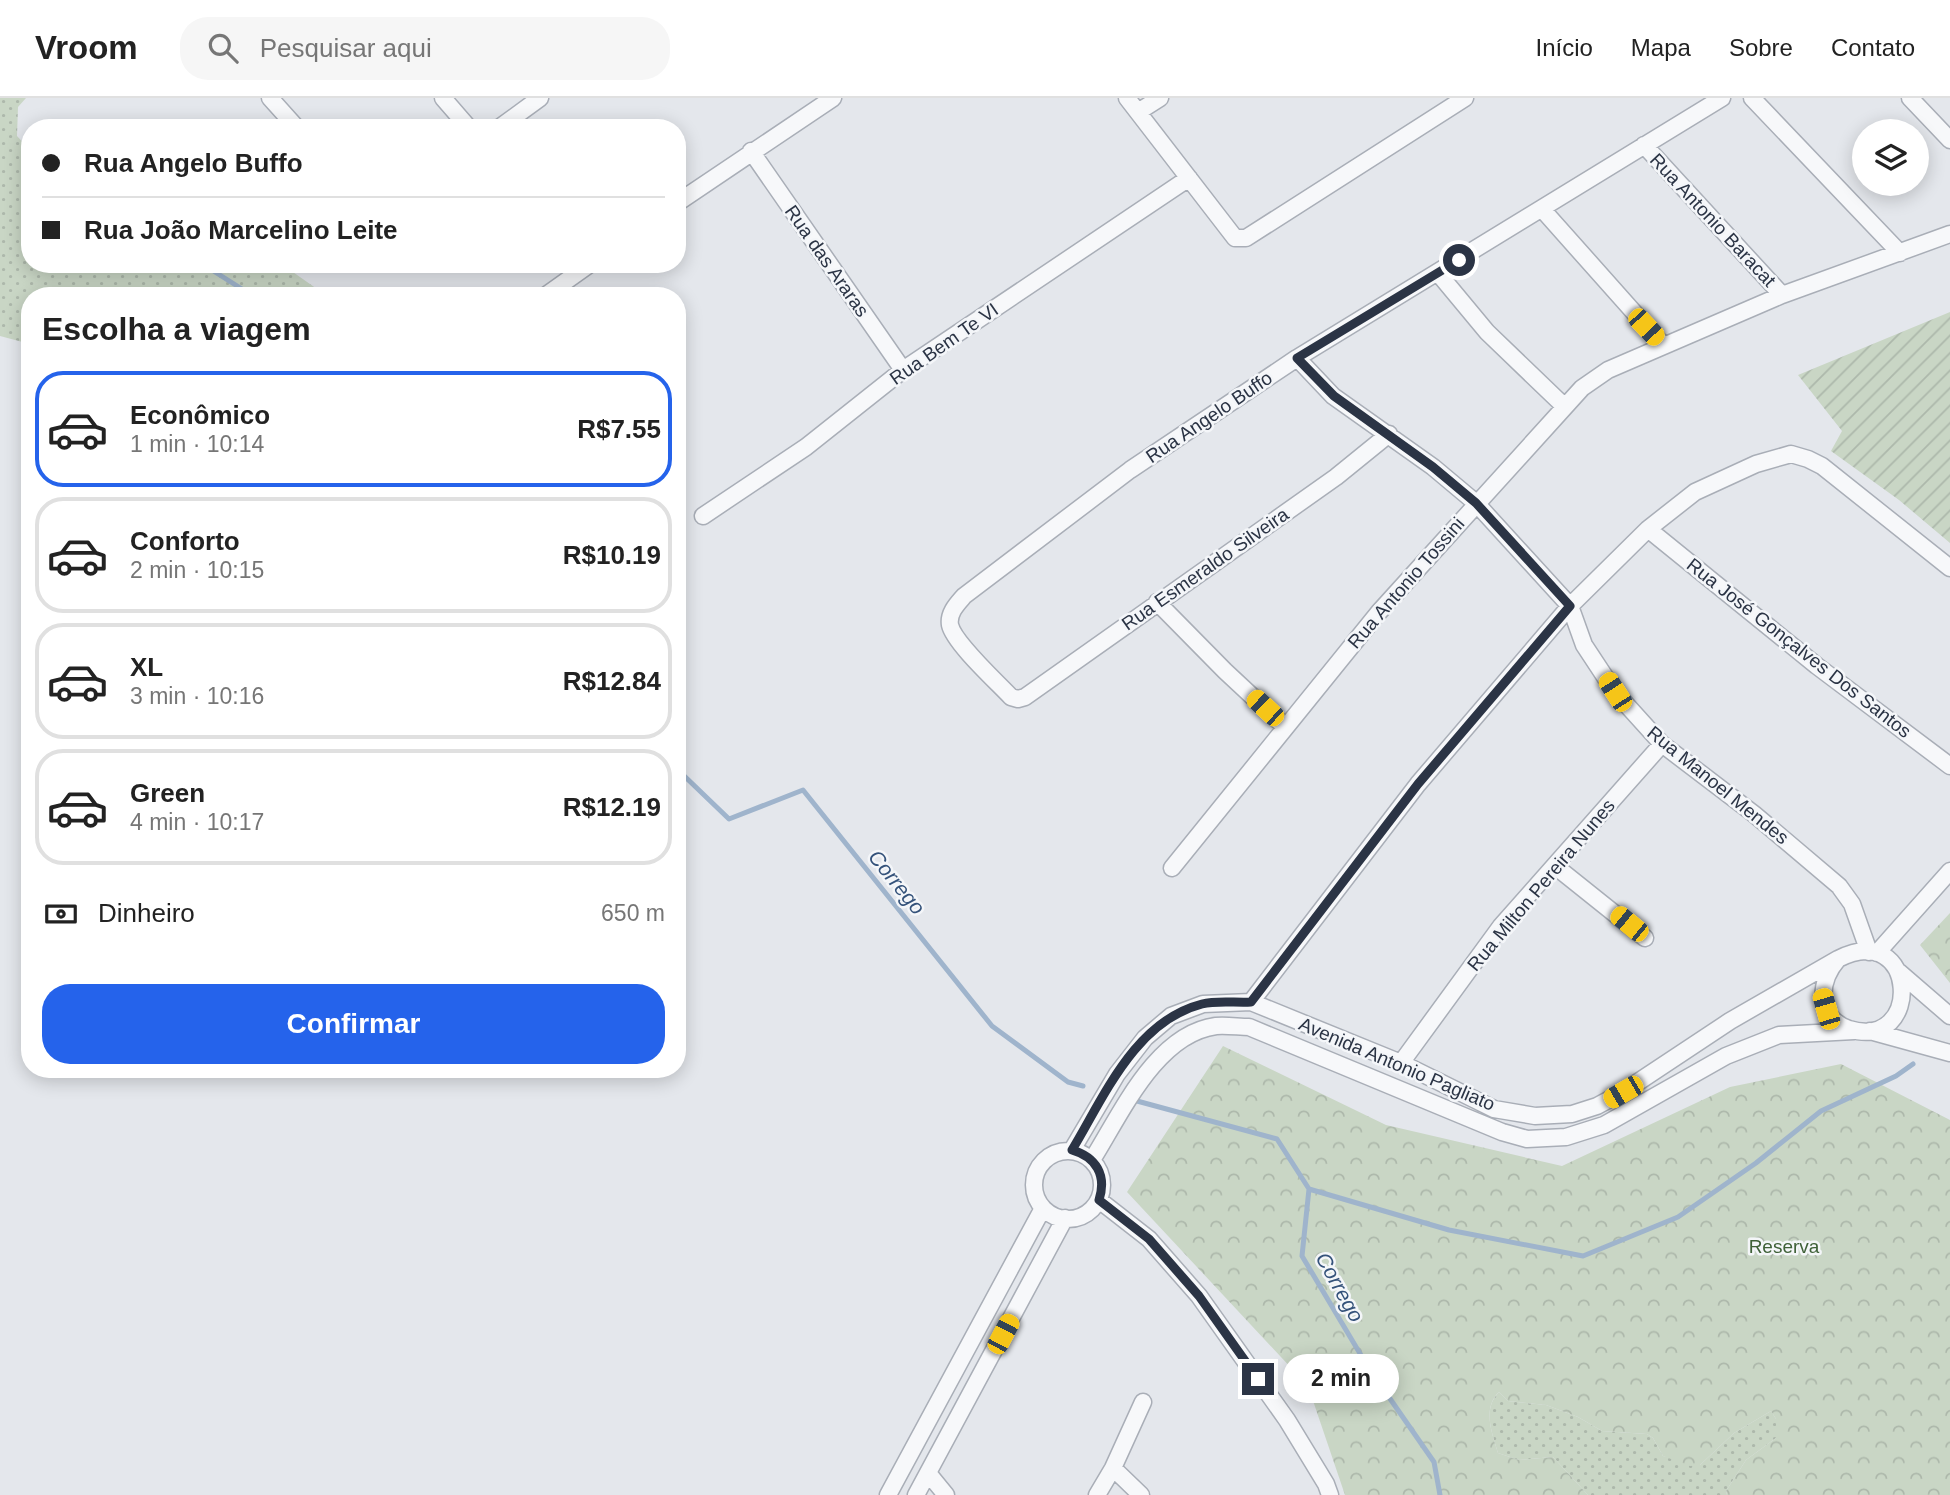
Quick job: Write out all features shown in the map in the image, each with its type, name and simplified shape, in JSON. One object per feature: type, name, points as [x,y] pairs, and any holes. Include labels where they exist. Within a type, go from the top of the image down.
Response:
[{"type":"street","points":[[270,98],[289,119]]},
{"type":"street","points":[[443,98],[461,119]]},
{"type":"street","points":[[511,119],[540,98]]},
{"type":"street","points":[[686,197],[833,98]]},
{"type":"street","points":[[1127,98],[1239,240],[1465,98]]},
{"type":"street","points":[[1138,112],[1160,98]]},
{"type":"street","name":"Rua Angelo Buffo","points":[[1018,699],[1011,697],[957,639],[950,624],[952,610],[964,596],[1130,470],[1297,358],[1723,98]]},
{"type":"street","points":[[1752,98],[1900,253]]},
{"type":"street","points":[[1910,98],[1950,140]]},
{"type":"street","name":"Rua Antonio Baracat","points":[[1644,145],[1782,295]]},
{"type":"street","name":"Rua das Araras","points":[[751,152],[903,370]]},
{"type":"street","name":"Rua Bem Te VI","points":[[703,516],[806,447],[903,370],[1189,178]]},
{"type":"street","points":[[1542,209],[1663,345]]},
{"type":"street","name":"Rua Antonio Tossini","points":[[1172,869],[1379,612],[1582,388],[1608,370],[1782,295],[1950,234]]},
{"type":"street","points":[[558,287],[577,273]]},
{"type":"street","points":[[1438,273],[1487,332],[1564,406]]},
{"type":"street","name":"Rua Manoel Mendes","points":[[1297,358],[1334,396],[1389,434],[1476,503],[1570,606],[1584,645],[1615,692],[1662,744],[1754,814],[1839,886],[1852,904],[1873,953]]},
{"type":"street","name":"Rua Esmeraldo Silveira","points":[[1018,699],[1336,477],[1389,434]]},
{"type":"street","points":[[1251,1002],[1418,784],[1570,606],[1648,529],[1695,492],[1756,464],[1791,454],[1808,459],[1822,466],[1950,568]]},
{"type":"street","name":"Rua José Gonçalves Dos Santos","points":[[1648,529],[1817,666],[1950,765]]},
{"type":"street","points":[[1157,602],[1225,671],[1286,727]]},
{"type":"street","name":"Rua Milton Pereira Nunes","points":[[1401,1063],[1501,926],[1662,744]]},
{"type":"street","points":[[1555,866],[1645,938]]},
{"type":"street","points":[[1873,953],[1950,871]]},
{"type":"street","points":[[1898,971],[1903,983],[1900,1008],[1882,1027],[1863,1031],[1844,1027],[1834,1020],[1826,1009],[1822,996],[1823,982],[1828,970],[1838,959],[1850,953],[1873,953],[1889,960],[1950,1016]]},
{"type":"street","name":"Avenida Antonio Pagliato","points":[[1072,1150],[1117,1074],[1144,1038],[1171,1016],[1203,1004],[1251,1002],[1401,1063],[1494,1109],[1535,1116],[1572,1114],[1597,1106],[1623,1092],[1730,1021],[1838,959]]},
{"type":"street","name":"Avenida Antonio Pagliato","points":[[1093,1160],[1140,1083],[1163,1053],[1189,1035],[1216,1026],[1249,1027],[1502,1132],[1527,1139],[1566,1137],[1604,1125],[1726,1056],[1779,1035],[1863,1031],[1950,1053]]},
{"type":"street","points":[[1072,1150],[1093,1160],[1102,1179],[1102,1190],[1099,1200],[1085,1215],[1065,1219],[1044,1208],[1034,1187],[1035,1175],[1049,1156],[1072,1150]]},
{"type":"street","points":[[1099,1200],[1149,1239],[1199,1296],[1287,1420],[1330,1495]]},
{"type":"street","points":[[888,1495],[1044,1208]]},
{"type":"street","points":[[916,1495],[1065,1219]]},
{"type":"street","points":[[1097,1495],[1113,1468],[1143,1402]]},
{"type":"street","points":[[1113,1468],[1141,1495]]},
{"type":"street","points":[[928,1473],[946,1495]]},
{"type":"green space","points":[[0,98],[26,98],[18,107],[17,136],[21,140],[21,273],[294,273],[314,287],[21,287],[21,342],[0,336]]},
{"type":"green space","points":[[1950,312],[1950,543],[1899,500],[1831,451],[1842,431],[1798,375]]},
{"type":"green space","points":[[1950,913],[1950,983],[1920,945]]},
{"type":"green space","name":"Reserva","points":[[1223,1046],[1386,1125],[1562,1166],[1730,1087],[1841,1064],[1950,1120],[1950,1495],[1727,1495],[1726,1491],[1746,1460],[1776,1438],[1776,1419],[1771,1411],[1734,1433],[1700,1465],[1690,1466],[1663,1456],[1653,1438],[1647,1434],[1602,1431],[1578,1417],[1546,1405],[1508,1401],[1499,1392],[1491,1405],[1490,1413],[1491,1429],[1498,1453],[1519,1460],[1553,1457],[1588,1495],[1345,1495],[1308,1386],[1127,1192]]},
{"type":"green space","points":[[1499,1392],[1508,1401],[1546,1405],[1578,1417],[1602,1431],[1647,1434],[1653,1438],[1663,1456],[1700,1465],[1734,1433],[1771,1411],[1776,1419],[1776,1438],[1746,1460],[1726,1491],[1727,1495],[1588,1495],[1553,1457],[1519,1460],[1498,1453],[1491,1429],[1490,1413]]},
{"type":"waterway","name":"Corrego","points":[[217,273],[239,287]]},
{"type":"waterway","name":"Corrego","points":[[686,778],[729,819],[803,790],[992,1026],[1068,1082],[1083,1086]]},
{"type":"waterway","points":[[1309,1189],[1449,1230],[1583,1256],[1678,1217],[1756,1163],[1821,1111],[1896,1076],[1913,1064]]},
{"type":"waterway","name":"Corrego","points":[[1137,1101],[1277,1139],[1309,1189],[1302,1256],[1368,1367],[1434,1462],[1440,1495]]},
{"type":"route","points":[[1258,1379],[1199,1296],[1149,1239],[1099,1200],[1102,1179],[1099,1169],[1093,1160],[1072,1150],[1117,1074],[1144,1038],[1171,1016],[1203,1004],[1251,1002],[1418,784],[1570,606],[1476,503],[1433,467],[1334,396],[1297,358],[1459,260]]}]
